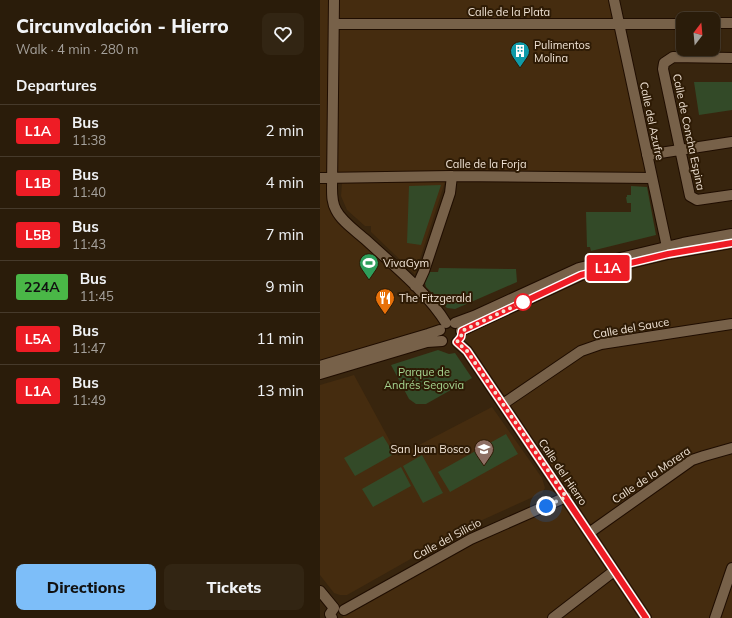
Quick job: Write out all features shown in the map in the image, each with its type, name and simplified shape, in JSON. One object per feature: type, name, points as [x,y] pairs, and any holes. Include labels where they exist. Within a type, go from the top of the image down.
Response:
[{"type":"street","points":[[334,0],[332,199],[336,211],[348,224],[416,286],[440,314],[447,325]]},
{"type":"street","name":"Calle del Azufre","points":[[614,0],[667,247]]},
{"type":"street","points":[[720,23],[732,23]]},
{"type":"street","name":"Calle de la Plata","points":[[334,24],[676,24]]},
{"type":"street","name":"Calle de Concha Espina","points":[[732,58],[673,57],[664,63],[663,69],[690,196],[697,200],[732,195]]},
{"type":"street","points":[[647,155],[732,142]]},
{"type":"street","points":[[416,286],[424,271],[450,193],[452,176]]},
{"type":"street","name":"Calle de la Forja","points":[[320,178],[452,176],[652,178]]},
{"type":"street","points":[[320,366],[428,334],[447,325],[474,316],[579,268],[667,247],[732,234]]},
{"type":"street","points":[[462,331],[581,275],[668,254],[732,243]]},
{"type":"street","name":"Calle del Sauce","points":[[503,404],[581,351],[601,344],[732,324]]},
{"type":"street","points":[[320,374],[427,342],[442,340],[449,344],[457,342],[461,337],[462,331],[460,326],[447,325]]},
{"type":"street","points":[[442,340],[440,335],[447,325]]},
{"type":"street","name":"Calle del Hierro","points":[[457,342],[467,351],[646,618]]},
{"type":"street","name":"Calle de la Morera","points":[[589,533],[692,460],[732,448]]},
{"type":"street","name":"Calle del Silicio","points":[[336,615],[471,539],[566,497]]},
{"type":"street","points":[[715,618],[732,568]]},
{"type":"street","points":[[553,618],[614,571]]},
{"type":"street","points":[[320,591],[336,615]]},
{"type":"shaded area","points":[[320,0],[614,0],[652,178],[332,178],[334,205],[446,323],[441,327],[320,366]]},
{"type":"shaded area","points":[[345,181],[445,182],[415,274],[371,232],[371,226],[365,226],[347,210],[341,196],[342,183]]},
{"type":"shaded area","points":[[732,243],[732,618],[343,618],[344,613],[359,601],[565,497],[459,339],[462,334],[557,285]]},
{"type":"shaded area","points":[[354,375],[398,456],[492,407],[542,478],[545,488],[542,493],[469,526],[347,595],[334,593],[320,575],[320,385]]},
{"type":"green space","points":[[694,82],[732,82],[732,110],[699,115]]},
{"type":"green space","points":[[441,185],[421,245],[407,243],[409,186]]},
{"type":"green space","points":[[631,186],[647,187],[656,235],[591,251],[590,247],[587,247],[586,212],[631,212],[631,203],[627,203],[626,197],[627,195],[631,195]]},
{"type":"green space","points":[[439,268],[516,269],[517,282],[455,309],[447,308],[426,287],[425,283],[428,272],[438,272]]},
{"type":"green space","name":"Parque de Andrés Segovia","points":[[438,350],[449,354],[455,353],[472,378],[426,404],[416,404],[409,399],[391,365]]},
{"type":"green space","points":[[506,434],[518,454],[450,492],[438,472]]},
{"type":"green space","points":[[383,436],[394,454],[355,476],[344,458]]},
{"type":"green space","points":[[422,455],[443,493],[423,503],[403,466]]},
{"type":"green space","points":[[401,467],[411,486],[373,507],[362,489]]},
{"type":"bus line","name":"L1A","points":[[646,618],[467,351],[457,342],[461,337],[462,331],[581,275],[668,254],[732,243]]},
{"type":"place","name":"Pulimentos Molina","points":[[520,68]]},
{"type":"place","name":"VivaGym","points":[[369,280]]},
{"type":"place","name":"The Fitzgerald","points":[[385,315]]},
{"type":"place","name":"San Juan Bosco","points":[[484,466]]},
{"type":"route","points":[[523,302],[462,331],[461,337],[457,342],[467,351],[566,497],[546,506]]}]
